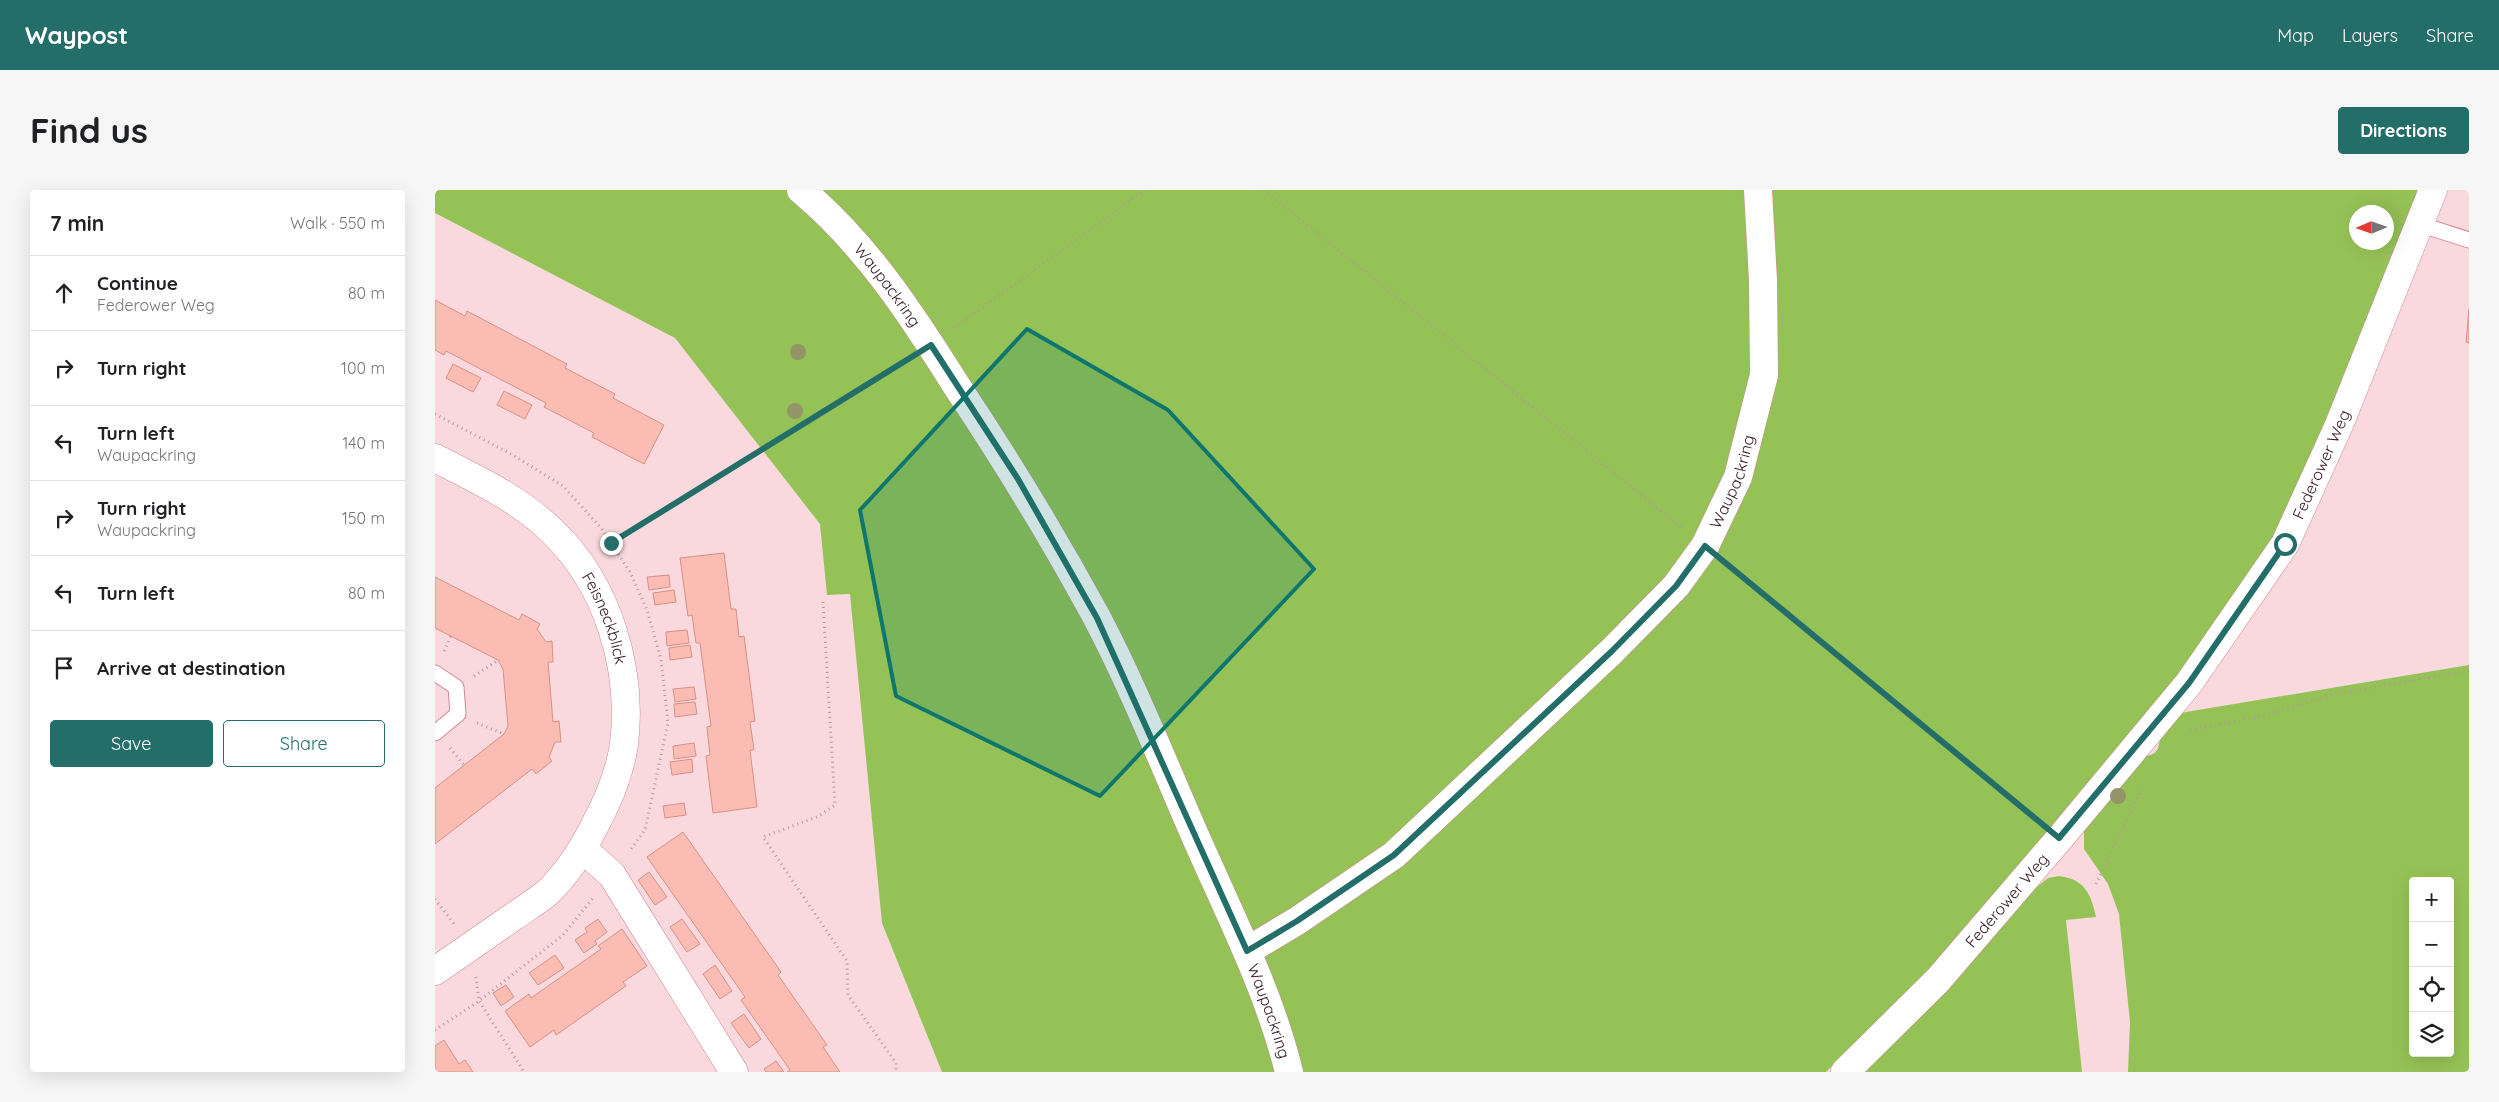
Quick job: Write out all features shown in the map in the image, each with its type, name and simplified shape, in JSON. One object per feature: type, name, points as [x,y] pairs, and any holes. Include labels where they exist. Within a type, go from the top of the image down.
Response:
[{"type":"street","name":"Waupackring","points":[[801,190],[828,213],[861,249],[931,345],[1018,479],[1097,618],[1247,951],[1283,1050],[1289,1072]]},
{"type":"street","name":"Waupackring","points":[[1247,951],[1297,921],[1394,855],[1612,651],[1676,586],[1705,546],[1737,477],[1764,375],[1763,280],[1759,190]]},
{"type":"street","name":"Federower Weg","points":[[1845,1072],[1938,980],[2189,683],[2285,544],[2339,425],[2433,190]]},
{"type":"street","name":"Feisneckblick","points":[[435,458],[485,483],[521,506],[553,532],[580,564],[601,600],[617,645],[625,695],[624,745],[609,799],[583,850],[547,892],[435,971]]},
{"type":"street","points":[[583,850],[612,875],[734,1072]]},
{"type":"lane","points":[[2419,224],[2469,240]]},
{"type":"lane","points":[[435,673],[457,687],[458,714],[435,733]]},
{"type":"path","points":[[611,543],[931,345],[1145,190]]},
{"type":"path","points":[[1265,190],[1705,546],[2059,838]]},
{"type":"path","points":[[435,414],[511,454],[563,486],[611,543],[630,572],[647,610],[661,659],[668,723],[645,830],[612,875],[563,935],[479,1001],[435,1030]]},
{"type":"path","points":[[823,602],[835,806],[819,816],[763,838],[847,961],[848,996],[896,1063],[895,1072]]},
{"type":"path","points":[[2189,730],[2263,716],[2333,694],[2469,671]]},
{"type":"path","points":[[458,714],[504,734]]},
{"type":"path","points":[[2096,884],[2146,780]]},
{"type":"path","points":[[471,946],[479,1001],[524,1072]]},
{"type":"highlighted area","points":[[1027,329],[1168,410],[1314,569],[1100,796],[896,696],[860,510]]},
{"type":"green space","points":[[435,190],[2420,190],[2329,422],[2275,541],[2180,672],[2046,838],[1929,969],[1826,1072],[942,1072],[882,923],[850,594],[827,595],[820,524],[675,338],[435,213]]},
{"type":"green space","points":[[2469,665],[2469,1072],[2128,1072],[2130,1022],[2119,914],[2108,884],[2084,849],[2084,824],[2143,756],[2154,754],[2158,748],[2163,731],[2180,713]]},
{"type":"green space","points":[[2059,876],[2075,880],[2085,889],[2092,901],[2096,917],[2066,920],[2082,1072],[1864,1072],[2027,895],[2048,878]]},
{"type":"building","points":[[435,300],[465,316],[467,311],[567,364],[565,368],[615,394],[613,398],[664,425],[644,464],[592,437],[594,433],[544,407],[546,403],[446,351],[444,355],[435,350]]},
{"type":"building","points":[[2469,309],[2469,343],[2466,342]]},
{"type":"building","points":[[453,364],[481,378],[473,392],[446,378]]},
{"type":"building","points":[[504,391],[532,405],[525,419],[497,405]]},
{"type":"building","points":[[724,553],[731,609],[736,609],[739,637],[744,636],[755,721],[750,722],[754,750],[750,750],[757,807],[713,813],[706,756],[710,755],[707,727],[711,726],[700,643],[696,643],[692,615],[688,616],[680,558]]},
{"type":"building","points":[[669,575],[670,587],[649,590],[647,577]]},
{"type":"building","points":[[435,577],[519,620],[522,614],[540,624],[537,629],[546,642],[552,641],[553,662],[548,662],[553,722],[559,721],[561,742],[555,742],[549,757],[552,761],[536,774],[532,769],[435,844],[435,788],[504,734],[508,726],[503,669],[498,660],[435,628]]},
{"type":"building","points":[[674,590],[676,602],[655,605],[653,593]]},
{"type":"building","points":[[687,630],[689,643],[667,646],[666,632]]},
{"type":"building","points":[[690,645],[692,657],[670,660],[669,648]]},
{"type":"building","points":[[694,687],[696,699],[675,702],[673,689]]},
{"type":"building","points":[[695,702],[697,714],[675,717],[674,704]]},
{"type":"building","points":[[694,743],[696,756],[674,759],[673,746]]},
{"type":"building","points":[[692,759],[693,772],[672,775],[670,762]]},
{"type":"building","points":[[684,803],[686,815],[665,818],[663,806]]},
{"type":"building","points":[[683,832],[781,972],[778,975],[827,1045],[823,1047],[840,1072],[787,1072],[790,1070],[741,1000],[745,997],[647,857]]},
{"type":"building","points":[[649,872],[667,897],[655,905],[638,880]]},
{"type":"building","points":[[598,919],[607,932],[595,941],[597,944],[584,953],[575,940],[587,932],[585,928]]},
{"type":"building","points":[[682,919],[700,944],[687,952],[670,927]]},
{"type":"building","points":[[622,929],[647,966],[623,982],[626,986],[556,1035],[554,1030],[530,1047],[505,1011],[529,994],[531,998],[601,949],[598,946]]},
{"type":"building","points":[[555,955],[564,968],[538,985],[529,973]]},
{"type":"building","points":[[715,965],[732,991],[720,999],[703,974]]},
{"type":"building","points":[[506,985],[514,997],[501,1006],[493,993]]},
{"type":"building","points":[[744,1014],[761,1039],[749,1048],[731,1023]]},
{"type":"building","points":[[444,1040],[459,1064],[465,1060],[473,1072],[435,1072],[435,1046]]},
{"type":"building","points":[[776,1061],[784,1072],[766,1072],[764,1069]]},
{"type":"route","points":[[611,543],[931,345],[1018,479],[1097,618],[1247,951],[1297,921],[1394,855],[1612,651],[1676,586],[1705,546],[2059,838],[2189,683],[2285,544]]}]
